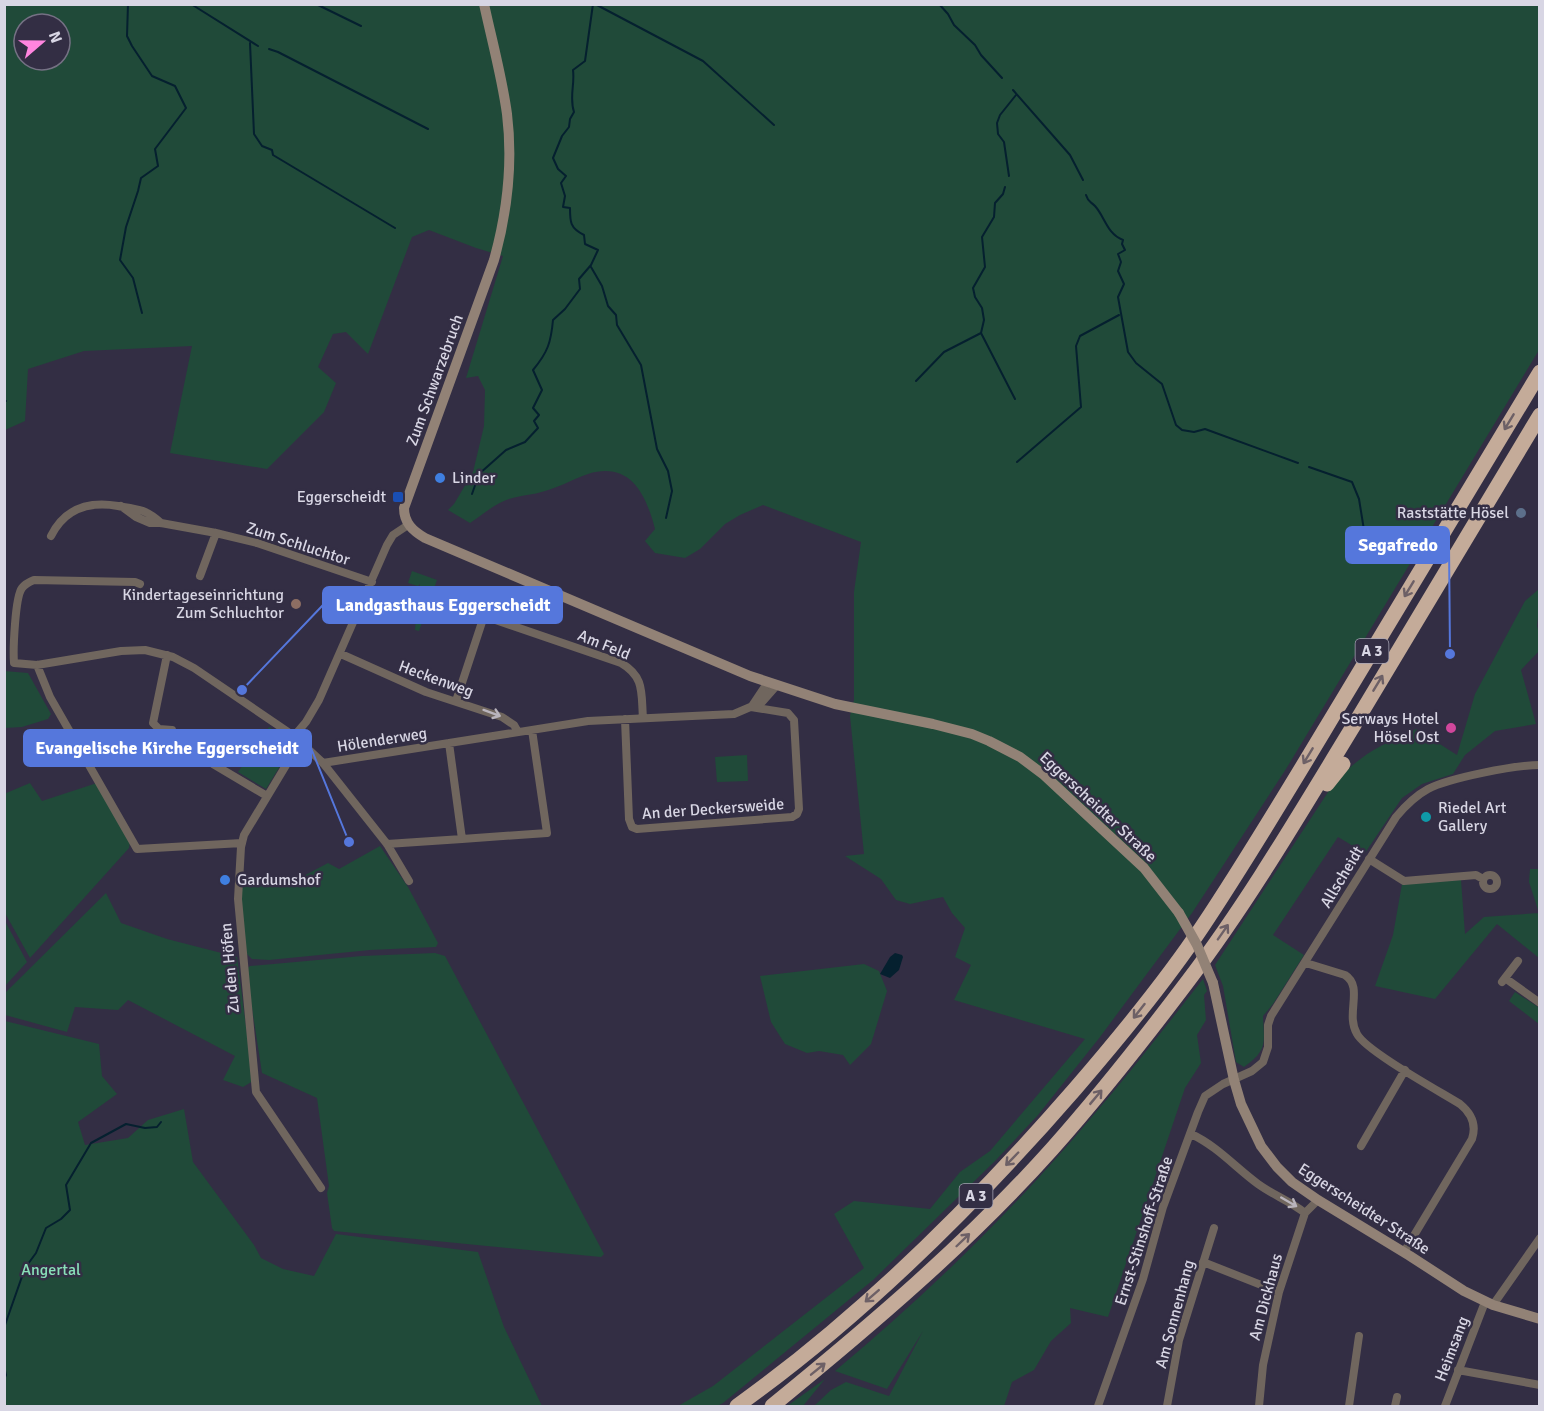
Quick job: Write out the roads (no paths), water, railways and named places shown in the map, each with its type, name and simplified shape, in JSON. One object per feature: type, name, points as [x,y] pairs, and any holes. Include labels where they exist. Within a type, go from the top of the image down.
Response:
[{"type":"highway","name":"A 3","points":[[737,1407],[868,1300],[953,1220],[1042,1127],[1159,986],[1201,929],[1275,811],[1539,372]]},
{"type":"highway","name":"A 3","points":[[772,1407],[846,1346],[967,1237],[1051,1150],[1189,980],[1294,824],[1539,415]]},
{"type":"highway","points":[[1294,824],[1343,764]]},
{"type":"street","name":"Zum Schwarzebruch","points":[[408,525],[404,516],[404,508],[494,261],[508,187],[507,115],[484,4]]},
{"type":"street","name":"Zum Schluchtor","points":[[51,536],[57,524],[87,505],[94,503],[121,506],[150,523],[216,533],[292,554],[372,582]]},
{"type":"street","points":[[297,739],[319,700],[393,535],[408,525]]},
{"type":"street","name":"Eggerscheidter Straße","points":[[408,525],[425,538],[772,684],[835,704],[972,734],[1020,757],[1044,775],[1130,854],[1157,883],[1179,913],[1197,945],[1213,983],[1241,1104],[1261,1146],[1292,1182],[1464,1291],[1489,1304],[1539,1319]]},
{"type":"street","points":[[200,576],[216,533]]},
{"type":"street","name":"Hölenderweg","points":[[140,584],[68,580],[27,582],[20,591],[13,648],[14,663],[37,665],[133,650],[144,650],[167,656],[194,668],[297,739],[323,763],[588,722],[729,714],[744,711],[765,699],[772,684]]},
{"type":"street","name":"Am Feld","points":[[436,594],[461,608],[630,668],[641,683],[643,718]]},
{"type":"street","points":[[456,701],[484,616]]},
{"type":"street","name":"Heckenweg","points":[[340,654],[396,680],[502,717],[514,725],[518,732]]},
{"type":"street","points":[[167,656],[153,723],[159,729],[172,730]]},
{"type":"street","points":[[37,665],[50,697],[137,849],[242,843]]},
{"type":"street","name":"An der Deckersweide","points":[[625,719],[629,819],[632,827],[637,829],[795,816],[799,808],[793,717],[788,713],[751,707]]},
{"type":"street","points":[[387,844],[547,833],[532,730]]},
{"type":"street","name":"Zu den Höfen","points":[[297,739],[242,843],[238,898],[256,1092],[321,1188]]},
{"type":"street","points":[[449,743],[462,839]]},
{"type":"street","points":[[323,763],[387,844],[409,881]]},
{"type":"street","points":[[213,764],[267,796]]},
{"type":"street","name":"Allscheidt","points":[[1234,1080],[1252,1071],[1263,1062],[1269,1047],[1268,1025],[1271,1016],[1369,859],[1410,801],[1429,788],[1456,780],[1539,765]]},
{"type":"street","points":[[1369,859],[1404,880],[1476,875],[1483,879]]},
{"type":"street","points":[[1518,961],[1504,980],[1539,1003]]},
{"type":"street","points":[[1306,963],[1351,978],[1355,985],[1352,1013],[1357,1035],[1364,1043],[1467,1110],[1474,1124],[1472,1139],[1404,1252]]},
{"type":"street","points":[[1361,1146],[1405,1070]]},
{"type":"street","name":"Ernst-Stinshoff-Straße","points":[[1098,1407],[1143,1279],[1163,1207],[1205,1096],[1217,1087],[1234,1080]]},
{"type":"street","name":"Eggerscheidter Straße","points":[[1191,1134],[1207,1141],[1241,1171],[1272,1193],[1290,1201],[1305,1213]]},
{"type":"street","name":"Am Dickhaus","points":[[1259,1407],[1263,1365],[1279,1292],[1305,1213],[1318,1200]]},
{"type":"street","name":"Am Sonnenhang","points":[[1167,1407],[1179,1340],[1214,1228]]},
{"type":"street","name":"Heimsang","points":[[1445,1407],[1458,1370],[1489,1304],[1539,1238]]},
{"type":"street","points":[[1203,1262],[1279,1292]]},
{"type":"street","points":[[1349,1407],[1359,1336]]},
{"type":"street","points":[[1458,1370],[1539,1385]]},
{"type":"street","points":[[1395,1407],[1397,1397]]},
{"type":"water","points":[[895,953],[903,957],[899,970],[890,978],[880,974],[890,957]]},
{"type":"waterway","points":[[128,4],[127,36],[132,46],[152,76],[175,86],[186,108],[155,149],[158,166],[141,178],[126,227],[120,260],[133,278],[142,313]]},
{"type":"waterway","points":[[191,4],[258,46]]},
{"type":"waterway","points":[[316,4],[361,26]]},
{"type":"waterway","points":[[472,494],[479,474],[506,450],[525,442],[538,428],[534,421],[539,415],[533,408],[542,390],[533,370],[548,346],[553,320],[565,309],[580,289],[579,279],[591,265],[598,250],[585,244],[584,235],[572,224],[570,208],[563,207],[565,196],[561,183],[566,176],[558,169],[553,158],[574,112],[573,70],[585,61],[593,4]]},
{"type":"waterway","points":[[595,4],[703,61],[774,125]]},
{"type":"waterway","points":[[939,4],[954,25],[975,45],[1002,78]]},
{"type":"waterway","points":[[250,43],[254,134],[262,146],[272,150],[273,155],[395,228]]},
{"type":"waterway","points":[[269,49],[428,129]]},
{"type":"waterway","points":[[1013,90],[1070,155],[1083,180]]},
{"type":"waterway","points":[[1009,176],[1004,142],[998,134],[997,123],[1000,115],[1016,95]]},
{"type":"waterway","points":[[1005,187],[1003,194],[995,203],[994,217],[982,237],[985,267],[973,288],[975,297],[982,308],[984,320],[981,333],[1015,399]]},
{"type":"waterway","points":[[1086,195],[1113,234],[1123,240],[1125,250],[1118,254],[1121,262],[1118,271],[1124,284],[1118,297],[1128,352],[1136,363],[1162,384],[1176,425],[1182,430],[1194,432],[1205,429],[1298,463]]},
{"type":"waterway","points":[[591,267],[602,286],[608,306],[616,315],[617,325],[641,365],[657,449],[668,471],[672,491],[666,518]]},
{"type":"waterway","points":[[1017,462],[1081,407],[1076,346],[1080,336],[1119,315]]},
{"type":"waterway","points":[[916,381],[944,352],[981,333]]},
{"type":"waterway","points":[[1309,467],[1352,482],[1359,499],[1369,561]]},
{"type":"waterway","points":[[4,1345],[5,1325],[25,1268],[36,1253],[46,1228],[70,1210],[66,1185],[91,1143],[126,1124],[145,1128],[157,1127],[161,1122]]},
{"type":"waterway","points":[[4,1367],[6,1375],[4,1379]]},
{"type":"place","name":"Linder","points":[[440,478]]},
{"type":"place","name":"Eggerscheidt","points":[[398,497]]},
{"type":"place","name":"Raststätte Hösel","points":[[1521,513]]},
{"type":"place","name":"Kindertageseinrichtung Zum Schluchtor","points":[[296,604]]},
{"type":"place","name":"Segafredo","points":[[1450,654]]},
{"type":"place","name":"Landgasthaus Eggerscheidt","points":[[242,690]]},
{"type":"place","name":"Serways Hotel Hösel Ost","points":[[1451,728]]},
{"type":"place","name":"Riedel Art Gallery","points":[[1426,817]]},
{"type":"place","name":"Evangelische Kirche Eggerscheidt","points":[[349,842]]},
{"type":"place","name":"Gardumshof","points":[[225,880]]},
{"type":"park label","name":"Angertal","points":[[51,1270]]}]
